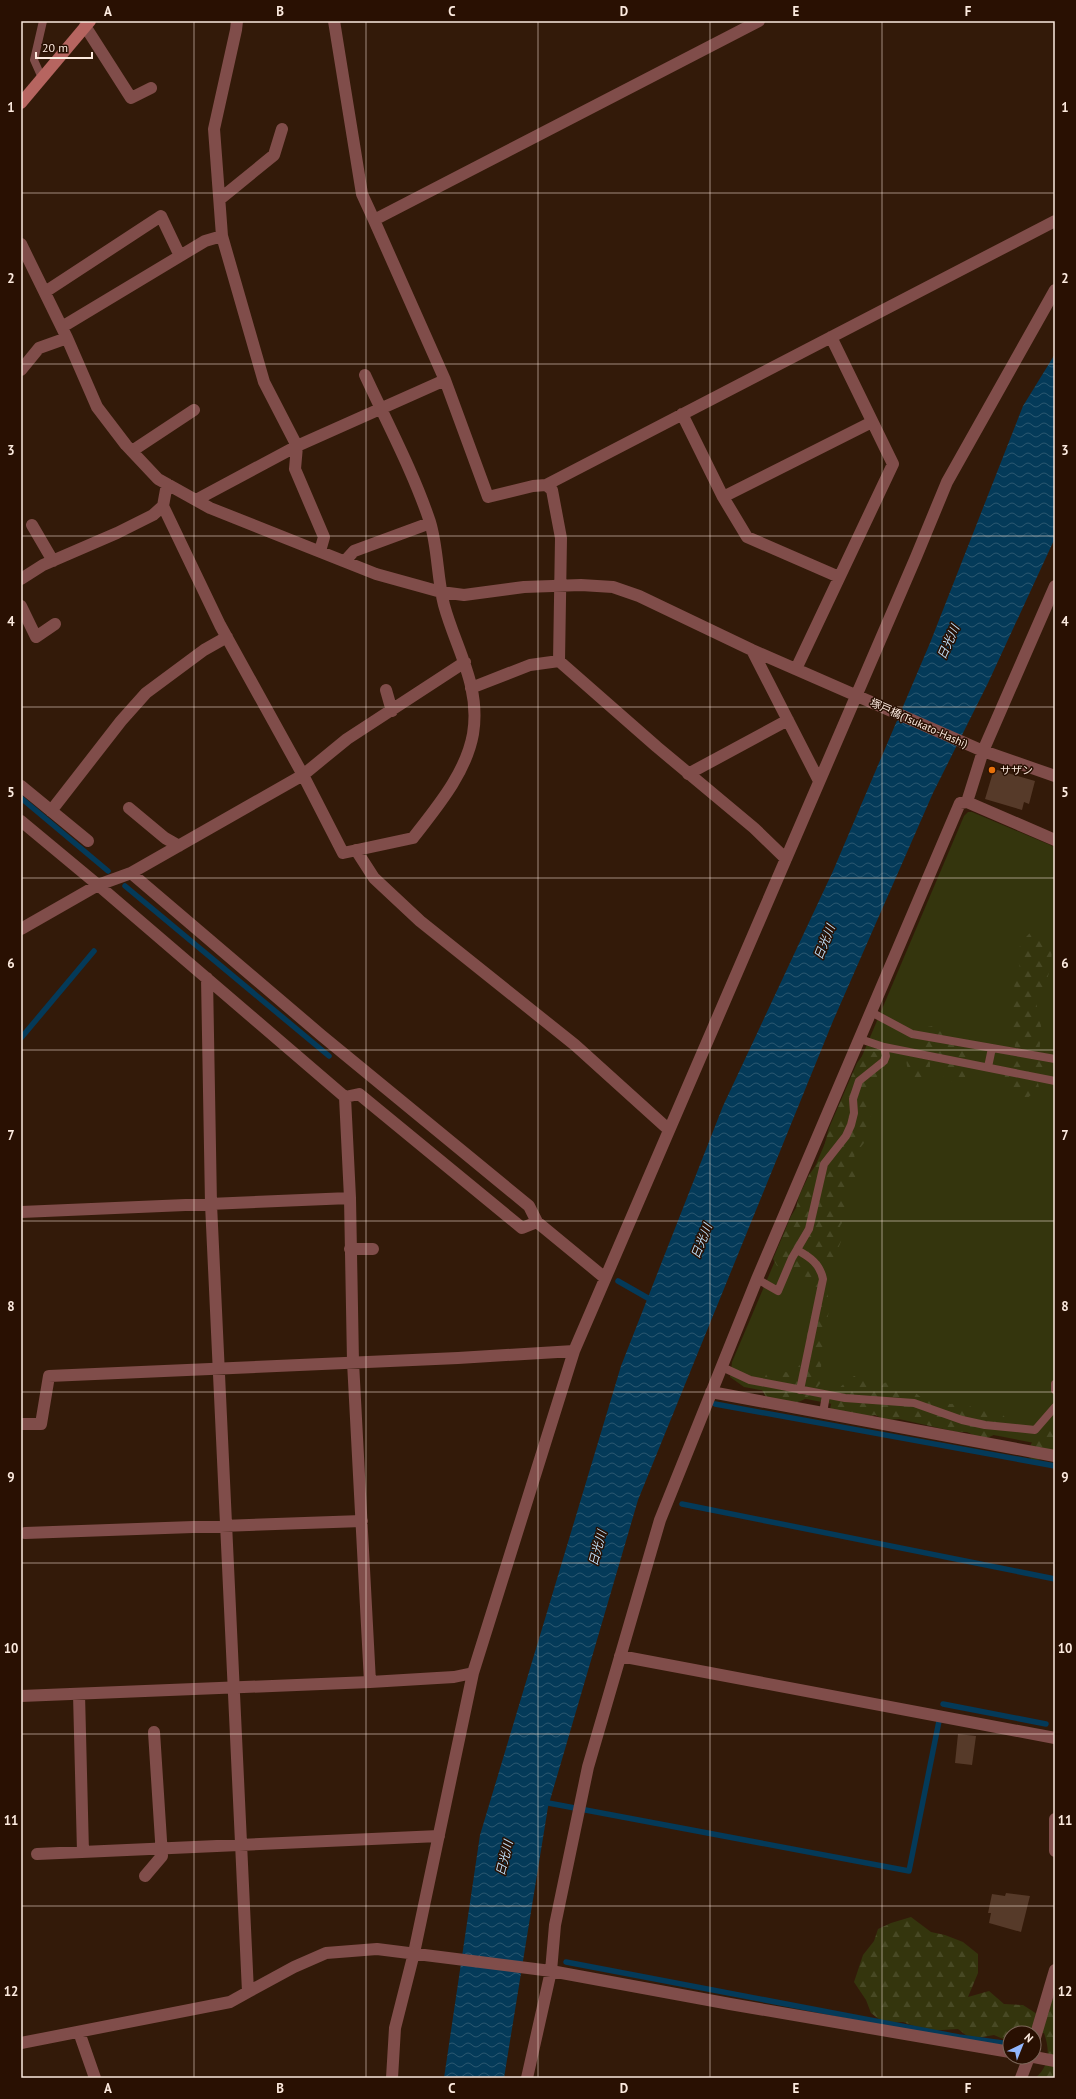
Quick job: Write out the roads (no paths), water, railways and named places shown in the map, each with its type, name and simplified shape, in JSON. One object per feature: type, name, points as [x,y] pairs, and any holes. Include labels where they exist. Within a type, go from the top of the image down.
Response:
[{"type":"street","points":[[237,21],[214,130],[222,236],[264,382],[297,446],[295,470],[324,537],[320,551]]},
{"type":"street","points":[[334,21],[362,194],[444,380],[488,497],[533,486],[546,485],[1055,221]]},
{"type":"street","points":[[374,220],[758,21]]},
{"type":"street","points":[[21,103],[87,24],[131,98],[151,88]]},
{"type":"street","points":[[220,199],[274,155],[282,129]]},
{"type":"street","points":[[45,292],[161,216],[180,256]]},
{"type":"street","points":[[21,370],[39,348],[65,333],[180,256],[205,241],[222,236]]},
{"type":"street","name":"塚戸橋(Tsukato-Hashi)","points":[[21,244],[65,333],[97,407],[132,451],[158,479],[210,508],[376,574],[442,592],[464,595],[524,587],[613,587],[639,596],[752,650],[984,751],[1055,776]]},
{"type":"street","points":[[392,2078],[395,2028],[417,1953],[464,1712],[474,1673],[574,1351],[947,482],[1055,290]]},
{"type":"street","points":[[796,669],[893,464],[831,337]]},
{"type":"street","points":[[162,506],[227,637],[302,774],[342,853],[413,838],[445,796],[462,764],[473,734],[474,702],[465,662],[451,629],[442,592],[430,523],[415,484],[365,375]]},
{"type":"street","points":[[196,500],[297,446],[381,410],[444,380]]},
{"type":"street","points":[[132,451],[194,410]]},
{"type":"street","points":[[682,414],[723,497],[747,537],[839,577]]},
{"type":"street","points":[[723,497],[872,422]]},
{"type":"street","points":[[21,578],[53,561],[117,533],[153,515],[162,506],[168,484]]},
{"type":"street","points":[[546,485],[552,490],[561,538],[558,661]]},
{"type":"street","points":[[345,561],[354,551],[430,523]]},
{"type":"street","points":[[32,525],[53,561]]},
{"type":"street","points":[[967,802],[984,751],[1055,586]]},
{"type":"street","points":[[21,606],[36,637],[55,624]]},
{"type":"street","points":[[52,811],[121,721],[146,693],[204,650],[227,637]]},
{"type":"street","points":[[752,650],[819,781]]},
{"type":"street","points":[[472,688],[530,666],[558,661]]},
{"type":"street","points":[[558,661],[688,774],[754,828],[786,859]]},
{"type":"street","points":[[21,929],[98,885],[131,873],[302,774],[348,739],[465,662]]},
{"type":"street","points":[[386,690],[392,711]]},
{"type":"street","points":[[688,774],[788,720]]},
{"type":"street","points":[[21,786],[88,841]]},
{"type":"street","points":[[527,2078],[548,1970],[555,1925],[588,1767],[660,1520],[757,1279],[960,803],[967,802],[1055,840]]},
{"type":"street","points":[[129,808],[165,838],[179,846]]},
{"type":"street","points":[[21,821],[98,885],[345,1097],[350,1198],[353,1362],[370,1682]]},
{"type":"street","points":[[356,850],[374,878],[420,921],[575,1045],[668,1129]]},
{"type":"street","points":[[131,873],[316,1030],[529,1206],[537,1222],[605,1278]]},
{"type":"street","points":[[207,978],[211,1204],[220,1368],[248,1992]]},
{"type":"street","points":[[345,1097],[359,1094],[522,1228],[537,1222]]},
{"type":"street","points":[[21,1212],[350,1198]]},
{"type":"street","points":[[350,1249],[373,1249]]},
{"type":"street","points":[[21,1424],[41,1424],[49,1376],[574,1351]]},
{"type":"street","points":[[712,1392],[1055,1456]]},
{"type":"street","points":[[25,1533],[362,1521]]},
{"type":"street","points":[[620,1656],[1055,1738]]},
{"type":"street","points":[[21,1696],[370,1682],[454,1677],[474,1673]]},
{"type":"street","points":[[79,1694],[83,1852]]},
{"type":"street","points":[[146,1876],[162,1856],[154,1732]]},
{"type":"street","points":[[1055,1819],[1055,1851]]},
{"type":"street","points":[[37,1854],[439,1836]]},
{"type":"street","points":[[21,2043],[230,2002],[294,1967],[326,1954],[376,1949],[548,1970],[730,2004],[1002,2051]]},
{"type":"street","points":[[1038,2025],[1055,1970]]},
{"type":"street","points":[[80,2032],[95,2078]]},
{"type":"street","points":[[1042,2059],[1055,2061]]},
{"type":"street","points":[[1021,2078],[1026,2065]]},
{"type":"lane","points":[[42,78],[34,60],[43,21]]},
{"type":"lane","points":[[871,1012],[912,1034],[1055,1059]]},
{"type":"lane","points":[[860,1039],[884,1047],[1055,1081]]},
{"type":"lane","points":[[757,1279],[778,1291],[797,1250],[809,1229],[824,1164],[846,1136],[851,1126],[854,1114],[853,1098],[859,1081],[884,1061],[886,1056],[884,1047]]},
{"type":"lane","points":[[988,1067],[992,1048]]},
{"type":"lane","points":[[797,1250],[816,1263],[821,1272],[822,1279],[800,1390]]},
{"type":"lane","points":[[722,1367],[750,1380],[845,1398],[914,1403],[962,1420],[985,1425],[1035,1430],[1055,1407]]},
{"type":"lane","points":[[1055,1384],[1055,1390]]},
{"type":"lane","points":[[823,1413],[826,1395]]},
{"type":"water","name":"日光川","points":[[1055,354],[1055,538],[988,683],[933,793],[833,1021],[638,1500],[548,1807],[504,2078],[444,2078],[480,1835],[621,1366],[723,1106],[833,871],[930,643],[1023,406]]},
{"type":"waterway","points":[[21,798],[108,871]]},
{"type":"waterway","points":[[125,886],[329,1056]]},
{"type":"waterway","points":[[21,1038],[94,951]]},
{"type":"waterway","points":[[618,1281],[653,1301]]},
{"type":"waterway","points":[[715,1404],[1055,1466]]},
{"type":"waterway","points":[[682,1504],[1055,1579]]},
{"type":"waterway","points":[[943,1704],[1046,1724]]},
{"type":"waterway","points":[[543,1802],[909,1871],[939,1721]]},
{"type":"waterway","points":[[566,1962],[959,2037],[1002,2043]]},
{"type":"place","name":"サザン","points":[[992,770]]}]
